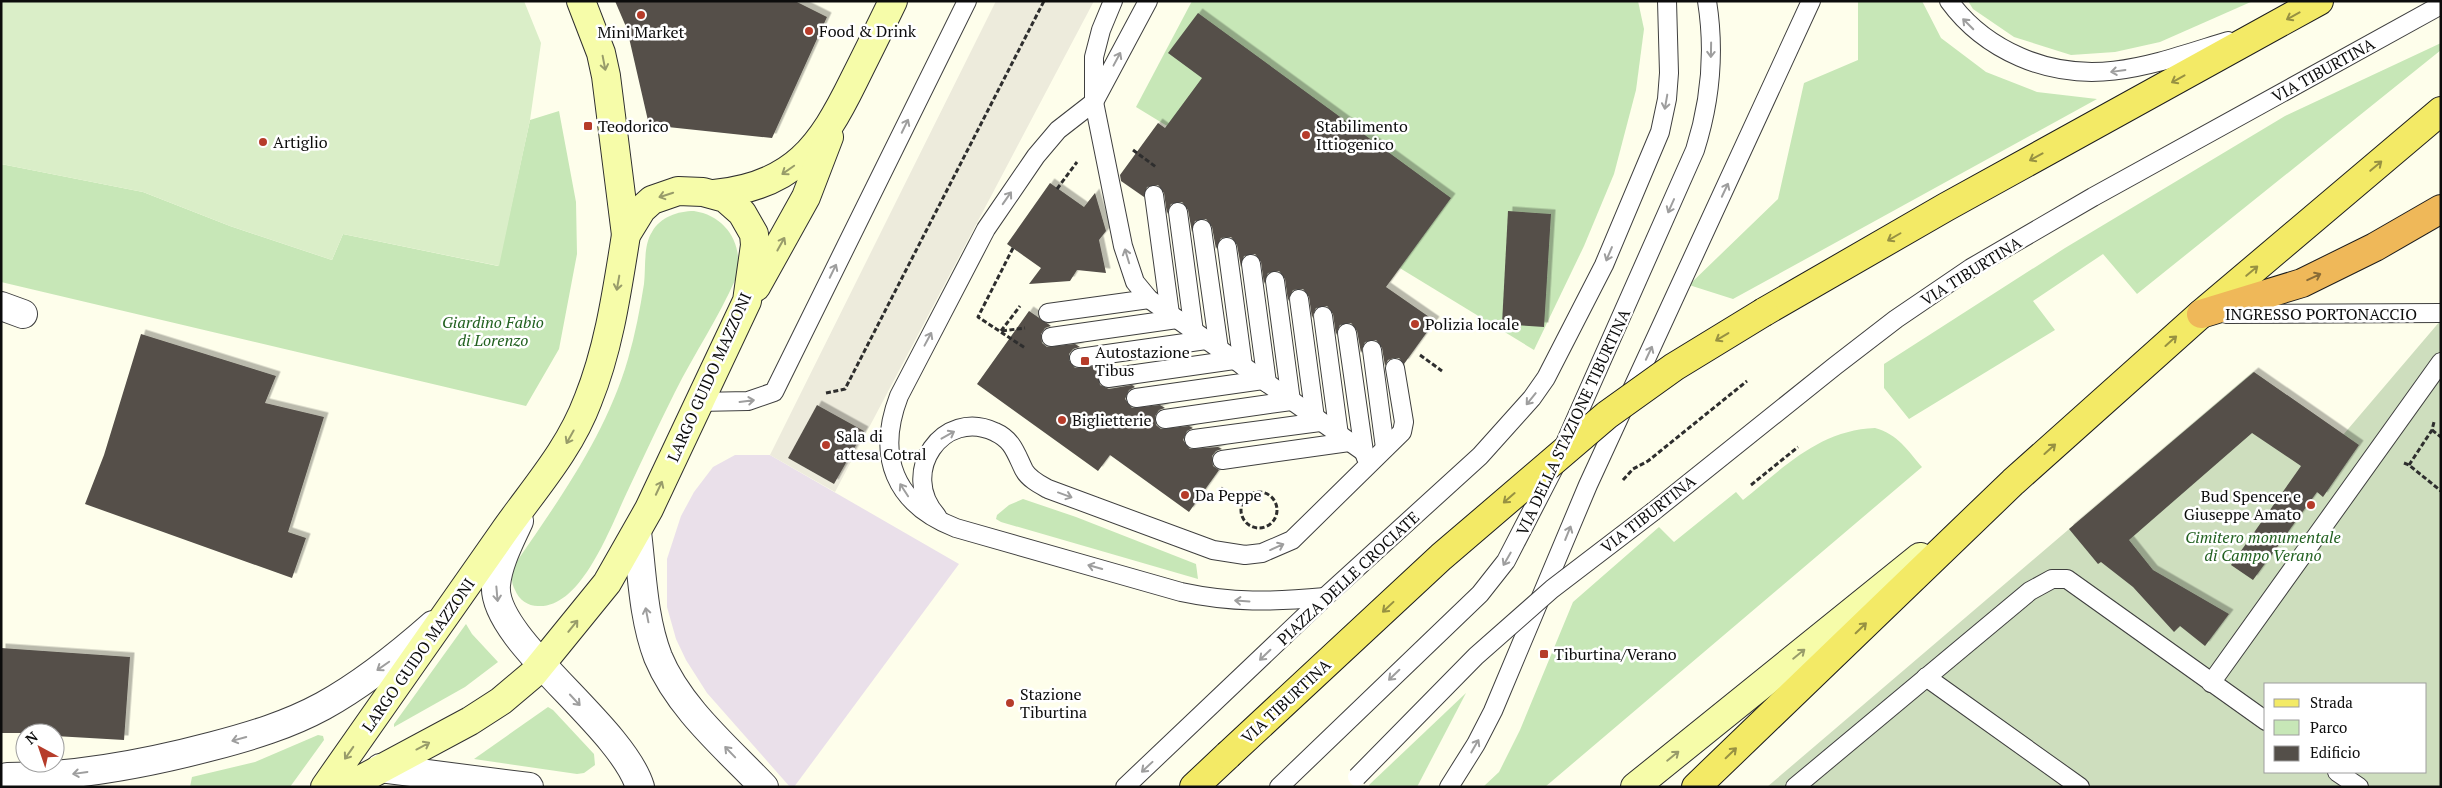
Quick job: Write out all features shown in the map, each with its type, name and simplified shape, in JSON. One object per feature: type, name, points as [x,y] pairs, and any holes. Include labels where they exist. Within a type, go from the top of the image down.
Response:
[{"type":"highway","points":[[2201,314],[2302,283],[2375,247],[2441,209]]},
{"type":"main road","name":"VIA TIBURTINA","points":[[1194,787],[1441,557],[1607,415],[1674,367],[1764,312],[1955,202],[2319,1]]},
{"type":"main road","points":[[1696,787],[2013,482],[2201,314],[2441,111]]},
{"type":"street","points":[[581,1],[602,53],[626,235]]},
{"type":"street","points":[[747,301],[806,197],[826,149],[833,122],[894,1]]},
{"type":"street","points":[[714,194],[740,191],[773,179],[801,160],[833,122]]},
{"type":"street","name":"LARGO GUIDO MAZZONI","points":[[325,787],[559,457],[588,401],[608,338],[626,235],[642,209],[652,200],[678,192],[714,194],[725,198],[742,213],[754,234],[755,256],[747,301],[637,532],[607,583],[542,664],[523,684],[478,716],[346,787]]},
{"type":"street","points":[[1635,787],[2013,482]]},
{"type":"street","name":"LARGO GUIDO MAZZONI","points":[[529,499],[502,562],[496,594],[504,618],[542,664]]},
{"type":"street","points":[[637,532],[648,619],[662,666],[675,688],[693,711],[764,787]]},
{"type":"street","points":[[4,777],[78,774],[165,758],[272,729],[323,706],[387,664],[447,613]]},
{"type":"street","points":[[542,664],[618,747],[631,766],[640,787]]},
{"type":"street","points":[[380,768],[529,787]]},
{"type":"street","points":[[4,777],[48,787]]},
{"type":"lane","points":[[698,402],[748,401],[774,392],[967,1]]},
{"type":"lane","points":[[1113,1],[1101,30],[1094,57],[1094,102],[1123,246],[1136,282],[1149,299],[1344,439],[1364,461]]},
{"type":"lane","points":[[1148,1],[1094,102],[1058,130],[1036,156],[986,229],[899,396],[892,414],[888,436],[889,459],[896,477],[907,496],[922,511],[956,528],[1208,598],[1259,602],[1325,597]]},
{"type":"lane","name":"PIAZZA DELLE CROCIATE","points":[[1125,787],[1325,597],[1480,456],[1532,398],[1546,378],[1604,265],[1660,132],[1667,99],[1669,73],[1667,1]]},
{"type":"lane","name":"VIA DELLA STAZIONE TIBURTINA","points":[[1278,787],[1480,594],[1496,576],[1521,533],[1573,425],[1695,150],[1703,125],[1710,76],[1711,36],[1707,1]]},
{"type":"lane","points":[[1449,787],[1476,744],[1493,711],[1517,658],[1588,485],[1811,1]]},
{"type":"lane","points":[[1949,1],[1972,28],[1998,47],[2028,61],[2065,72],[2105,72],[2144,66],[2266,30]]},
{"type":"lane","name":"VIA TIBURTINA","points":[[1352,782],[1476,656],[1552,589],[1654,511],[1834,366],[1896,319],[1971,268],[2093,197],[2441,5]]},
{"type":"lane","points":[[1154,195],[1174,317]]},
{"type":"lane","points":[[1178,212],[1206,340]]},
{"type":"lane","points":[[1202,229],[1206,340]]},
{"type":"lane","points":[[1226,247],[1238,363]]},
{"type":"lane","points":[[1250,264],[1265,382]]},
{"type":"lane","points":[[1275,281],[1291,401]]},
{"type":"lane","points":[[1048,313],[1149,299]]},
{"type":"lane","points":[[1299,299],[1318,420]]},
{"type":"lane","name":"INGRESSO PORTONACCIO","points":[[2201,314],[2441,314]]},
{"type":"lane","points":[[1323,316],[1344,439]]},
{"type":"lane","points":[[1051,337],[1174,317]]},
{"type":"lane","points":[[1347,333],[1364,461]]},
{"type":"lane","points":[[1079,358],[1206,340]]},
{"type":"lane","points":[[1372,350],[1385,448]]},
{"type":"lane","points":[[2211,683],[2441,362]]},
{"type":"lane","points":[[1108,378],[1238,363]]},
{"type":"lane","points":[[956,528],[939,518],[932,511],[923,493],[921,474],[927,455],[948,434],[966,428],[986,428],[1004,437],[1017,451],[1029,476],[1048,489],[1229,554],[1262,553],[1292,540],[1364,461],[1385,448],[1404,428],[1396,368]]},
{"type":"lane","points":[[1136,398],[1265,382]]},
{"type":"lane","points":[[1165,419],[1291,401]]},
{"type":"lane","points":[[1194,439],[1318,420]]},
{"type":"lane","points":[[1222,460],[1344,439]]},
{"type":"lane","points":[[1795,787],[2030,591],[2052,579],[2067,579],[2264,720]]},
{"type":"lane","points":[[1926,677],[2080,787]]},
{"type":"lane","name":"VIA DELLA STAZIONE TIBURTINA","points":[[1285,787],[1298,769]]},
{"type":"lane","points":[[2338,773],[2359,787]]},
{"type":"path","points":[[826,393],[845,389],[1044,1]]},
{"type":"path","points":[[1056,189],[1078,160]]},
{"type":"path","points":[[1062,173],[1066,176]]},
{"type":"path","points":[[1021,304],[1001,331],[1025,328]]},
{"type":"path","points":[[974,314],[978,317]]},
{"type":"path","points":[[1623,480],[1633,469],[1648,461],[1747,381]]},
{"type":"path","points":[[2409,465],[2432,430],[2437,418]]},
{"type":"path","points":[[2432,430],[2441,437]]},
{"type":"path","points":[[1751,485],[1798,447]]},
{"type":"path","points":[[2404,463],[2441,491]]},
{"type":"path","points":[[1225,491],[1243,504]]},
{"type":"path","points":[[1261,492],[1274,500],[1277,515],[1267,527],[1252,527],[1242,516],[1243,504],[1251,494],[1261,492]]},
{"type":"shaded area","points":[[996,1],[1094,1],[835,492],[770,455]],"holes":[[[817,405],[863,431],[834,484],[788,458]]]},
{"type":"shaded area","points":[[735,455],[770,455],[959,564],[794,787],[790,787],[707,693],[686,660],[676,639],[667,607],[667,559],[681,516],[694,492],[713,467]]},
{"type":"green space","name":"Artiglio","points":[[1,1],[524,1],[541,43],[530,120],[499,266],[343,234],[332,260],[230,226],[143,192],[1,164]]},
{"type":"green space","points":[[1192,1],[1638,1],[1644,29],[1636,90],[1614,174],[1584,246],[1534,350],[1136,107]]},
{"type":"green space","points":[[1858,1],[1922,1],[1941,38],[1986,72],[2037,92],[2097,99],[1733,299],[1689,285],[1778,199],[1804,83],[1858,60]]},
{"type":"green space","points":[[1968,1],[2253,1],[2160,42],[2115,52],[2071,55],[2014,37],[1973,9]]},
{"type":"green space","points":[[2441,43],[2441,50],[2137,294],[2103,254],[2033,301],[2055,330],[1909,419],[1884,388],[1884,364],[2065,248],[2285,116]]},
{"type":"green space","name":"Giardino Fabio di Lorenzo","points":[[559,111],[576,202],[577,254],[559,349],[526,406],[1,282],[1,164],[143,192],[230,226],[332,260],[343,234],[498,266],[530,120]]},
{"type":"green space","points":[[694,211],[716,219],[731,234],[738,255],[736,278],[675,392],[594,560],[569,593],[554,603],[538,606],[527,604],[519,597],[512,584],[515,564],[580,466],[619,387],[637,322],[644,284],[646,250],[649,238],[655,227],[670,216]]},
{"type":"green space","name":"Cimitero monumentale di Campo Verano","points":[[2441,320],[2441,787],[1767,787],[2253,372],[2343,435]]},
{"type":"green space","points":[[1875,428],[1890,434],[1907,449],[1922,467],[1545,787],[1483,787],[1499,772],[1520,730],[1573,602],[1659,527],[1674,542],[1736,492],[1743,500],[1804,452],[1837,435],[1855,430]]},
{"type":"green space","points":[[1023,499],[1076,517],[1196,564],[1198,579],[996,519],[997,515],[1009,505]]},
{"type":"green space","points":[[466,624],[472,634],[498,662],[465,687],[394,727],[394,724]]},
{"type":"green space","points":[[1466,693],[1417,787],[1368,787],[1370,784]]},
{"type":"green space","points":[[548,707],[594,754],[595,765],[584,773],[577,774],[474,759]]},
{"type":"green space","points":[[318,735],[323,736],[324,740],[290,787],[190,787],[192,777],[255,762]]},
{"type":"building","points":[[615,1],[795,1],[827,17],[772,138],[649,125],[627,29]]},
{"type":"building","points":[[1198,13],[1451,198],[1386,287],[1435,321],[1404,364],[1399,358],[1394,358],[1388,360],[1385,366],[1382,348],[1376,340],[1365,342],[1361,353],[1357,331],[1351,323],[1340,325],[1336,335],[1333,314],[1327,306],[1316,308],[1312,318],[1309,297],[1303,289],[1293,290],[1288,301],[1285,279],[1279,271],[1268,273],[1264,284],[1261,262],[1255,254],[1244,256],[1241,267],[1237,245],[1231,237],[1221,238],[1216,249],[1212,227],[1206,219],[1195,221],[1192,232],[1188,210],[1182,202],[1171,204],[1167,214],[1164,193],[1158,185],[1147,187],[1144,197],[1121,181],[1120,175],[1158,123],[1165,128],[1202,78],[1168,53]]},
{"type":"building","points":[[1050,183],[1084,207],[1095,193],[1106,231],[1099,240],[1106,273],[1077,270],[1070,281],[1029,284],[1041,268],[1007,244]]},
{"type":"building","points":[[1508,211],[1551,214],[1544,327],[1502,324]]},
{"type":"building","points":[[1029,311],[1051,326],[1045,328],[1041,334],[1042,343],[1047,347],[1075,344],[1080,347],[1073,349],[1069,354],[1069,360],[1075,368],[1104,365],[1108,367],[1102,369],[1098,375],[1100,385],[1109,389],[1132,385],[1135,387],[1129,390],[1125,399],[1132,408],[1160,405],[1165,408],[1159,410],[1155,416],[1156,425],[1161,429],[1189,426],[1193,428],[1187,431],[1183,440],[1190,449],[1218,447],[1222,449],[1216,451],[1212,456],[1213,466],[1219,470],[1189,512],[1110,455],[1098,471],[977,384]]},
{"type":"building","points":[[141,334],[276,376],[265,403],[324,417],[288,532],[306,538],[292,578],[85,504],[104,455]]},
{"type":"building","points":[[2254,372],[2359,445],[2323,497],[2317,492],[2253,580],[2231,565],[2301,466],[2252,433],[2129,540],[2153,570],[2229,614],[2205,646],[2180,626],[2174,632],[2133,587],[2101,562],[2098,564],[2069,529]]},
{"type":"building","name":"Sala di attesa Cotral","points":[[817,405],[864,431],[834,484],[788,458]]},
{"type":"building","points":[[1,648],[130,657],[124,740],[65,737],[65,723],[15,723],[15,733],[1,733]]},
{"type":"place","name":"Mini Market","points":[[641,15]]},
{"type":"place","name":"Food & Drink","points":[[809,31]]},
{"type":"place","name":"Teodorico","points":[[588,126]]},
{"type":"place","name":"Stabilimento Ittiogenico","points":[[1306,135]]},
{"type":"place","name":"Artiglio","points":[[263,142]]},
{"type":"place","name":"Polizia locale","points":[[1415,324]]},
{"type":"place","name":"Autostazione Tibus","points":[[1085,361]]},
{"type":"place","name":"Biglietterie","points":[[1062,420]]},
{"type":"place","name":"Sala di attesa Cotral","points":[[826,445]]},
{"type":"place","name":"Da Peppe","points":[[1185,495]]},
{"type":"place","name":"Bud Spencer e Giuseppe Amato","points":[[2311,505]]},
{"type":"place","name":"Tiburtina/Verano","points":[[1544,654]]},
{"type":"place","name":"Stazione Tiburtina","points":[[1010,703]]}]
